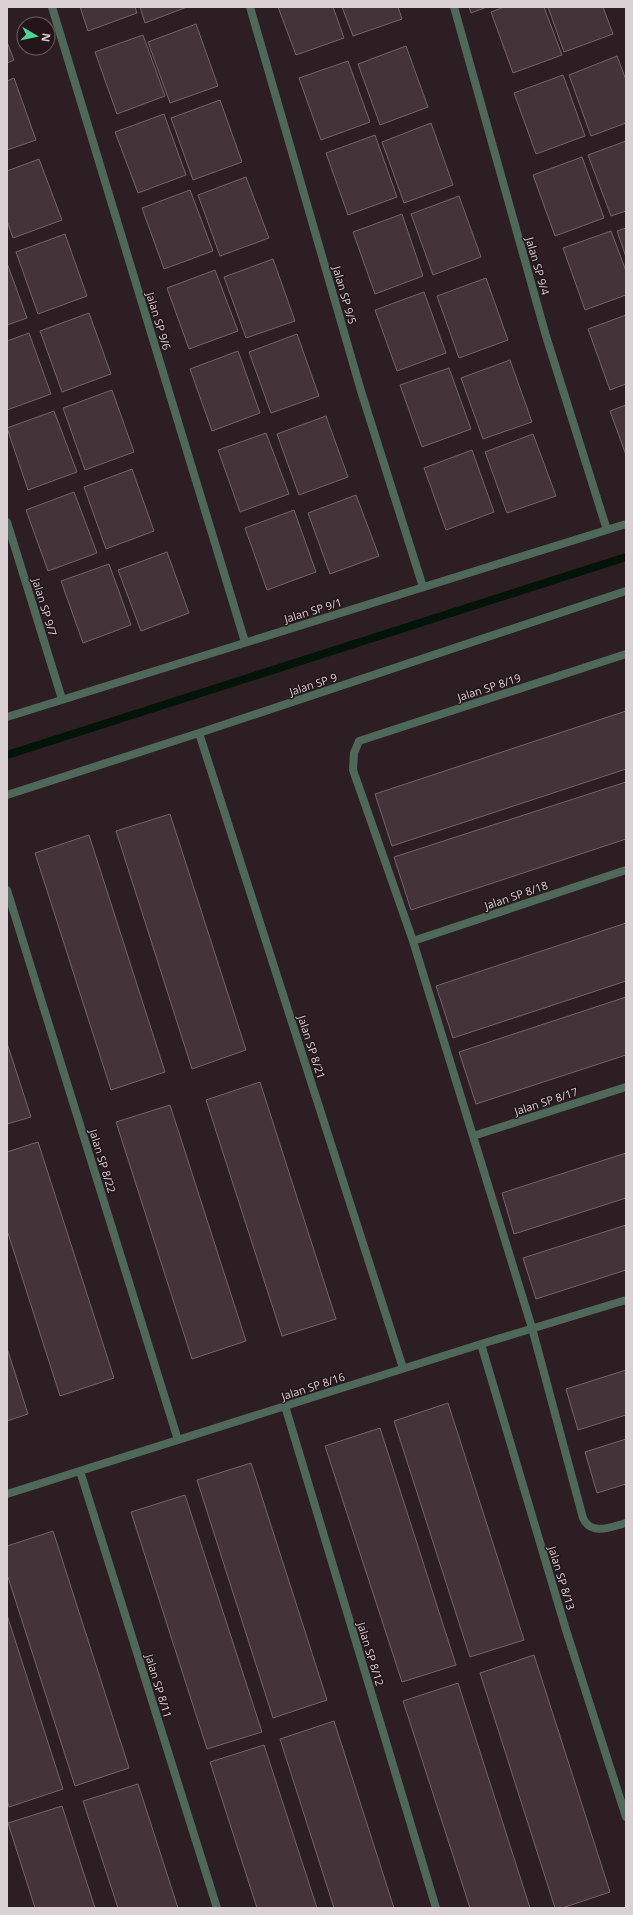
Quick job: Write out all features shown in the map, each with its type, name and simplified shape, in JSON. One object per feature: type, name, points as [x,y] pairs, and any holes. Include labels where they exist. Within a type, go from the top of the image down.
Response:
[{"type":"street","name":"Jalan SP 9/6","points":[[52,7],[245,642]]},
{"type":"street","name":"Jalan SP 9/5","points":[[250,7],[361,391],[423,587]]},
{"type":"street","name":"Jalan SP 9/4","points":[[454,7],[546,336],[607,530]]},
{"type":"street","name":"Jalan SP 9/7","points":[[7,522],[62,699]]},
{"type":"street","name":"Jalan SP 9/1","points":[[7,716],[626,524]]},
{"type":"street","name":"Jalan SP 9","points":[[7,795],[199,733],[626,591]]},
{"type":"street","name":"Jalan SP 8/19","points":[[413,941],[353,770],[354,753],[359,741],[626,654]]},
{"type":"street","name":"Jalan SP 8/21","points":[[199,733],[403,1368]]},
{"type":"street","name":"Jalan SP 8/18","points":[[413,941],[626,870]]},
{"type":"street","name":"Jalan SP 8/22","points":[[7,890],[178,1440]]},
{"type":"street","points":[[413,941],[532,1328],[583,1518],[589,1527],[596,1529],[610,1528],[626,1523]]},
{"type":"street","name":"Jalan SP 8/17","points":[[473,1136],[626,1087]]},
{"type":"street","name":"Jalan SP 8/16","points":[[7,1494],[403,1368],[626,1300]]},
{"type":"street","name":"Jalan SP 8/13","points":[[481,1344],[566,1630],[626,1817]]},
{"type":"street","name":"Jalan SP 8/12","points":[[285,1406],[436,1908]]},
{"type":"street","name":"Jalan SP 8/11","points":[[80,1471],[217,1908]]},
{"type":"building","points":[[80,7],[135,7],[137,13],[88,31]]},
{"type":"building","points":[[140,7],[187,7],[145,23]]},
{"type":"building","points":[[278,7],[333,7],[344,38],[296,55]]},
{"type":"building","points":[[342,7],[398,7],[402,19],[353,36]]},
{"type":"building","points":[[469,7],[487,7],[471,13]]},
{"type":"building","points":[[504,7],[544,7],[562,55],[513,73],[491,12]]},
{"type":"building","points":[[548,7],[603,7],[613,34],[564,52]]},
{"type":"building","points":[[196,24],[218,86],[170,103],[148,42]]},
{"type":"building","points":[[143,35],[165,96],[117,114],[95,52]]},
{"type":"building","points":[[7,42],[14,60],[7,63]]},
{"type":"building","points":[[406,46],[428,107],[380,125],[358,64]]},
{"type":"building","points":[[617,56],[626,80],[626,123],[591,136],[569,75]]},
{"type":"building","points":[[348,61],[370,122],[321,140],[299,78]]},
{"type":"building","points":[[563,75],[585,136],[536,154],[514,93]]},
{"type":"building","points":[[14,78],[36,140],[7,150],[7,81]]},
{"type":"building","points":[[220,100],[242,162],[193,180],[171,118]]},
{"type":"building","points":[[164,114],[186,175],[138,193],[115,132]]},
{"type":"building","points":[[431,123],[453,185],[404,203],[382,142]]},
{"type":"building","points":[[375,135],[397,197],[348,215],[326,153]]},
{"type":"building","points":[[626,141],[626,211],[611,216],[588,155]]},
{"type":"building","points":[[582,157],[604,218],[555,236],[533,175]]},
{"type":"building","points":[[39,159],[62,220],[13,238],[7,221],[7,171]]},
{"type":"building","points":[[246,177],[269,238],[220,256],[198,195]]},
{"type":"building","points":[[190,190],[213,251],[164,269],[142,208]]},
{"type":"building","points":[[459,196],[481,257],[433,275],[411,214]]},
{"type":"building","points":[[402,214],[423,276],[375,294],[353,232]]},
{"type":"building","points":[[626,228],[626,257],[617,231]]},
{"type":"building","points":[[611,231],[626,271],[626,295],[585,310],[563,248]]},
{"type":"building","points":[[65,234],[87,296],[38,314],[16,252]]},
{"type":"building","points":[[273,259],[295,321],[246,338],[224,277]]},
{"type":"building","points":[[7,263],[27,318],[7,325]]},
{"type":"building","points":[[215,270],[238,331],[189,349],[167,288]]},
{"type":"building","points":[[486,278],[508,340],[459,358],[437,296]]},
{"type":"building","points":[[424,292],[446,353],[397,371],[375,310]]},
{"type":"building","points":[[89,313],[111,374],[62,392],[40,331]]},
{"type":"building","points":[[626,315],[626,384],[610,390],[588,329]]},
{"type":"building","points":[[29,333],[51,394],[7,410],[7,341]]},
{"type":"building","points":[[297,334],[319,396],[271,413],[249,352]]},
{"type":"building","points":[[238,351],[260,413],[212,431],[190,369]]},
{"type":"building","points":[[510,360],[532,422],[483,439],[461,378]]},
{"type":"building","points":[[449,368],[471,429],[422,447],[400,385]]},
{"type":"building","points":[[112,390],[134,452],[85,470],[63,408]]},
{"type":"building","points":[[626,405],[626,455],[610,411]]},
{"type":"building","points":[[54,411],[77,472],[28,490],[7,428]]},
{"type":"building","points":[[326,416],[348,477],[299,495],[277,434]]},
{"type":"building","points":[[266,433],[289,494],[240,512],[218,450]]},
{"type":"building","points":[[533,434],[556,496],[507,513],[485,452]]},
{"type":"building","points":[[472,450],[494,512],[446,530],[424,468]]},
{"type":"building","points":[[132,469],[154,531],[106,549],[84,487]]},
{"type":"building","points":[[74,492],[97,553],[48,571],[26,510]]},
{"type":"building","points":[[356,495],[379,556],[330,574],[308,513]]},
{"type":"building","points":[[294,510],[316,572],[267,590],[245,528]]},
{"type":"building","points":[[167,552],[189,613],[141,631],[118,570]]},
{"type":"building","points":[[109,564],[131,625],[83,643],[61,581]]},
{"type":"building","points":[[626,711],[626,769],[392,846],[375,794]]},
{"type":"building","points":[[626,782],[626,839],[411,910],[394,857]]},
{"type":"building","points":[[170,814],[246,1050],[192,1069],[116,831]]},
{"type":"building","points":[[89,835],[165,1072],[111,1090],[35,853]]},
{"type":"building","points":[[626,923],[626,981],[453,1038],[436,986]]},
{"type":"building","points":[[626,997],[626,1055],[476,1104],[459,1052]]},
{"type":"building","points":[[7,1043],[31,1117],[7,1124]]},
{"type":"building","points":[[260,1082],[336,1319],[282,1336],[206,1100]]},
{"type":"building","points":[[170,1105],[246,1341],[192,1359],[116,1122]]},
{"type":"building","points":[[38,1142],[114,1378],[60,1396],[7,1230],[7,1152]]},
{"type":"building","points":[[626,1153],[626,1198],[514,1234],[502,1193]]},
{"type":"building","points":[[626,1225],[626,1270],[536,1299],[523,1258]]},
{"type":"building","points":[[7,1348],[28,1414],[7,1421]]},
{"type":"building","points":[[626,1370],[626,1415],[578,1430],[566,1389]]},
{"type":"building","points":[[448,1403],[524,1640],[470,1657],[394,1421]]},
{"type":"building","points":[[380,1428],[456,1665],[402,1682],[325,1446]]},
{"type":"building","points":[[626,1439],[626,1484],[597,1493],[585,1452]]},
{"type":"building","points":[[251,1463],[327,1700],[273,1718],[197,1480]]},
{"type":"building","points":[[185,1495],[262,1732],[207,1749],[131,1512]]},
{"type":"building","points":[[53,1531],[129,1768],[75,1786],[7,1574],[7,1546]]},
{"type":"building","points":[[7,1615],[63,1789],[9,1807],[7,1800]]},
{"type":"building","points":[[534,1655],[610,1892],[562,1908],[555,1908],[480,1673]]},
{"type":"building","points":[[458,1683],[530,1908],[470,1908],[403,1701]]},
{"type":"building","points":[[334,1721],[394,1908],[334,1908],[280,1739]]},
{"type":"building","points":[[264,1745],[317,1908],[257,1908],[210,1762]]},
{"type":"building","points":[[138,1784],[178,1908],[118,1908],[83,1801]]},
{"type":"building","points":[[62,1806],[95,1908],[35,1908],[8,1823]]},
{"type":"waterway","points":[[7,755],[626,557]]}]
